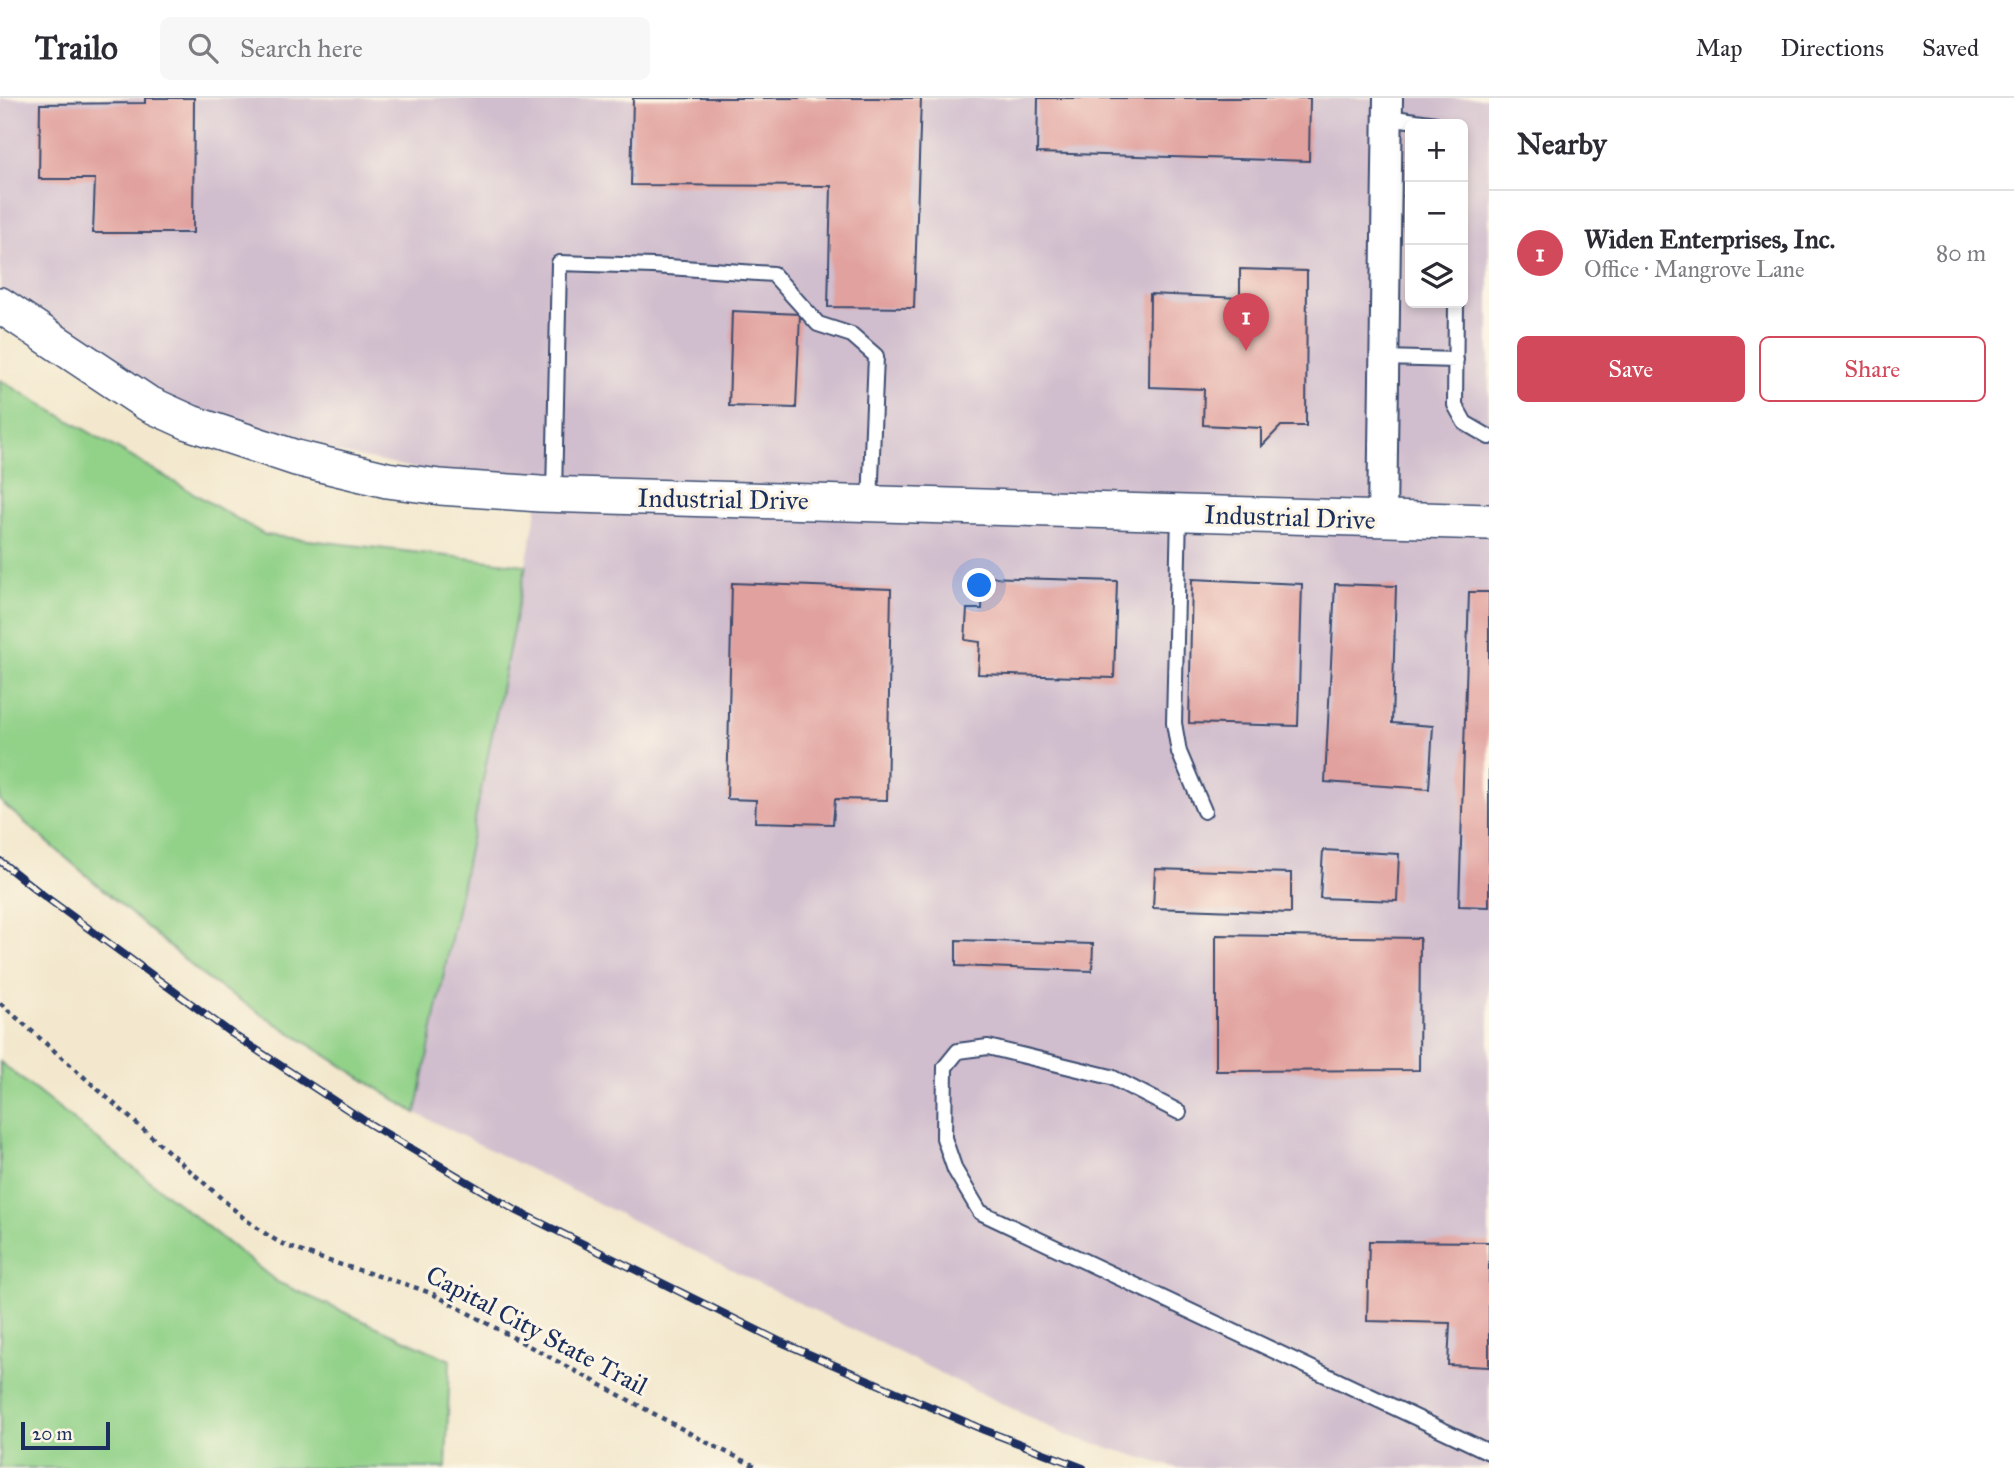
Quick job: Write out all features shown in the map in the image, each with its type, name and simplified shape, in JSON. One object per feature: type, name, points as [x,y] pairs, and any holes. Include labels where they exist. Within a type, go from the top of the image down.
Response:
[{"type":"street","points":[[1382,520],[1388,107]]},
{"type":"street","name":"Industrial Drive","points":[[0,305],[147,403],[191,423],[296,458],[387,480],[440,487],[554,494],[1489,522]]},
{"type":"lane","points":[[1388,107],[1422,119]]},
{"type":"lane","points":[[554,494],[559,263],[773,274],[818,324],[852,335],[876,356],[870,503]]},
{"type":"lane","points":[[1456,308],[1455,405],[1465,423],[1489,437]]},
{"type":"lane","points":[[1384,358],[1455,360]]},
{"type":"lane","points":[[1179,513],[1174,723],[1179,752],[1205,811]]},
{"type":"lane","points":[[1179,1112],[1111,1077],[988,1047],[958,1051],[946,1067],[944,1138],[955,1170],[981,1212],[1489,1452]]},
{"type":"path","name":"Capital City State Trail","points":[[0,1003],[246,1220],[280,1242],[433,1294],[759,1468]]},
{"type":"shaded area","points":[[0,98],[1489,98],[1489,1468],[1177,1468],[1065,1435],[416,1113],[540,494],[191,423],[0,305]]},
{"type":"green space","points":[[0,380],[265,535],[526,565],[416,1113],[207,979],[0,801]]},
{"type":"green space","points":[[0,1062],[277,1282],[450,1360],[446,1468],[0,1468]]},
{"type":"building","points":[[145,98],[194,98],[193,233],[93,233],[95,179],[39,179],[40,104],[145,103]]},
{"type":"building","points":[[633,98],[921,98],[914,308],[828,307],[831,186],[631,185]]},
{"type":"building","points":[[1038,98],[1310,98],[1309,161],[1037,153]]},
{"type":"building","points":[[1240,269],[1307,271],[1306,426],[1281,426],[1261,447],[1261,428],[1203,425],[1204,389],[1149,387],[1150,294],[1240,298]]},
{"type":"building","points":[[732,311],[800,314],[796,408],[729,406]]},
{"type":"building","points":[[983,577],[1117,581],[1114,678],[978,674],[980,642],[965,640],[967,609],[982,609]]},
{"type":"building","points":[[1192,579],[1302,584],[1298,726],[1189,723]]},
{"type":"building","points":[[732,583],[891,589],[887,800],[835,799],[833,824],[755,822],[756,800],[727,799]]},
{"type":"building","points":[[1335,584],[1396,586],[1392,723],[1433,726],[1429,789],[1325,782]]},
{"type":"building","points":[[1469,592],[1489,592],[1489,907],[1459,906]]},
{"type":"building","points":[[1323,850],[1399,854],[1397,901],[1320,898]]},
{"type":"building","points":[[1155,869],[1291,873],[1291,913],[1153,908]]},
{"type":"building","points":[[1216,935],[1420,938],[1419,1070],[1216,1071]]},
{"type":"building","points":[[956,940],[1093,944],[1092,971],[956,966]]},
{"type":"building","points":[[1369,1241],[1489,1242],[1489,1367],[1448,1365],[1450,1323],[1367,1321]]},
{"type":"railway","points":[[0,861],[231,1033],[368,1123],[515,1210],[781,1342],[984,1430],[1083,1468]]},
{"type":"place","name":"Widen Enterprises, Inc.","points":[[1246,351]]}]
